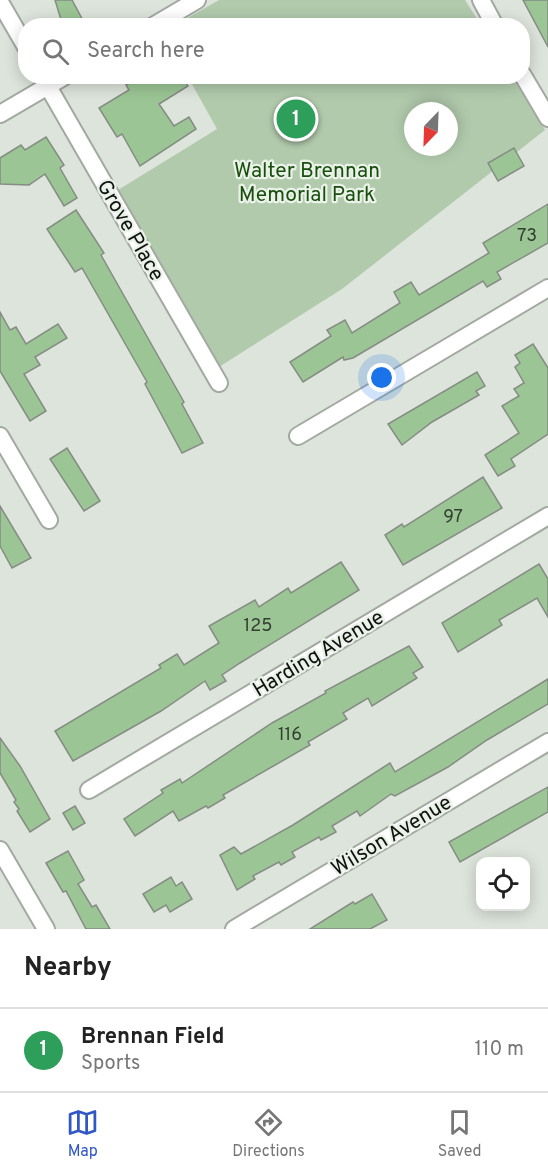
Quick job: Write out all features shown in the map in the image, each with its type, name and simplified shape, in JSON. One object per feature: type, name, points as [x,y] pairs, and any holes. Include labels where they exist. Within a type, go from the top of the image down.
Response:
[{"type":"street","points":[[167,18],[197,0]]},
{"type":"street","points":[[481,0],[491,18]]},
{"type":"street","points":[[0,2],[18,33]]},
{"type":"street","points":[[0,114],[41,84]]},
{"type":"street","name":"Grove Place","points":[[47,84],[219,383]]},
{"type":"street","points":[[528,84],[548,118]]},
{"type":"street","points":[[298,436],[548,288]]},
{"type":"street","points":[[0,436],[49,519]]},
{"type":"street","name":"Harding Avenue","points":[[89,790],[548,516]]},
{"type":"street","name":"Wilson Avenue","points":[[234,929],[548,742]]},
{"type":"street","points":[[0,850],[46,929]]},
{"type":"green space","points":[[219,0],[465,0],[477,18],[187,18]]},
{"type":"green space","name":"Walter Brennan Memorial Park","points":[[192,84],[516,84],[545,130],[342,289],[219,367],[118,190],[217,129]]},
{"type":"building","points":[[55,0],[72,0],[82,18],[61,18]]},
{"type":"building","points":[[523,0],[548,0],[548,47]]},
{"type":"building","points":[[187,84],[188,86],[159,104],[174,126],[189,117],[196,129],[140,166],[122,134],[117,137],[99,108],[129,90],[126,85]]},
{"type":"building","points":[[46,137],[64,165],[60,168],[77,198],[64,206],[45,174],[29,185],[0,184],[0,158],[21,145],[25,150]]},
{"type":"building","points":[[514,148],[524,166],[498,181],[488,163]]},
{"type":"building","points":[[548,204],[548,243],[497,272],[501,279],[487,287],[483,281],[353,358],[344,360],[343,357],[303,382],[290,362],[331,336],[327,330],[345,320],[352,333],[400,303],[394,292],[411,282],[419,295],[489,253],[483,243]]},
{"type":"building","points":[[76,210],[104,253],[101,255],[184,402],[182,404],[203,443],[182,453],[145,384],[147,382],[82,268],[75,272],[47,229]]},
{"type":"building","points":[[0,312],[10,330],[16,327],[26,344],[58,324],[67,338],[35,357],[40,365],[24,374],[46,411],[30,421],[0,371]]},
{"type":"building","points":[[533,344],[548,368],[548,434],[511,459],[515,466],[498,476],[485,455],[519,433],[502,406],[519,396],[514,389],[524,383],[515,367],[520,363],[515,355]]},
{"type":"building","points":[[477,372],[485,386],[476,391],[479,395],[432,422],[402,445],[388,424]]},
{"type":"building","points":[[67,448],[100,501],[84,511],[50,459]]},
{"type":"building","points":[[483,477],[502,508],[403,565],[385,535],[402,524],[404,527]]},
{"type":"building","points":[[0,506],[31,558],[12,568],[0,546]]},
{"type":"building","points":[[341,562],[359,590],[222,675],[226,681],[210,690],[205,681],[161,711],[73,761],[55,731],[161,668],[159,665],[177,654],[184,665],[219,643],[209,626],[255,600],[259,607],[288,588],[291,593]]},
{"type":"building","points":[[539,564],[548,579],[548,617],[537,598],[499,620],[502,625],[458,652],[442,623]]},
{"type":"building","points":[[409,646],[423,667],[413,673],[417,678],[372,706],[368,698],[343,713],[347,719],[308,742],[310,745],[223,795],[225,798],[208,808],[206,806],[179,821],[173,811],[135,836],[124,819],[163,793],[161,790],[180,779],[182,783],[272,723],[326,693],[325,691]]},
{"type":"building","points":[[548,679],[548,704],[487,740],[448,767],[395,796],[391,794],[360,816],[357,811],[332,826],[336,832],[321,840],[319,837],[292,852],[295,857],[281,865],[279,862],[253,876],[255,879],[237,890],[220,855],[234,847],[241,854],[293,825],[390,763],[395,772]]},
{"type":"building","points":[[0,738],[20,766],[50,819],[30,832],[17,811],[19,809],[14,802],[16,800],[0,773]]},
{"type":"building","points":[[548,787],[548,812],[460,862],[449,842]]},
{"type":"building","points":[[75,806],[85,823],[73,830],[63,813]]},
{"type":"building","points":[[68,851],[84,880],[78,884],[92,907],[96,905],[110,929],[86,929],[66,891],[63,892],[46,863]]},
{"type":"building","points":[[171,877],[176,886],[182,882],[192,899],[170,912],[166,905],[154,912],[143,894]]},
{"type":"building","points":[[372,894],[387,920],[370,929],[310,929],[353,902],[355,904]]},
{"type":"place","name":"Brennan Field","points":[[296,119]]}]
